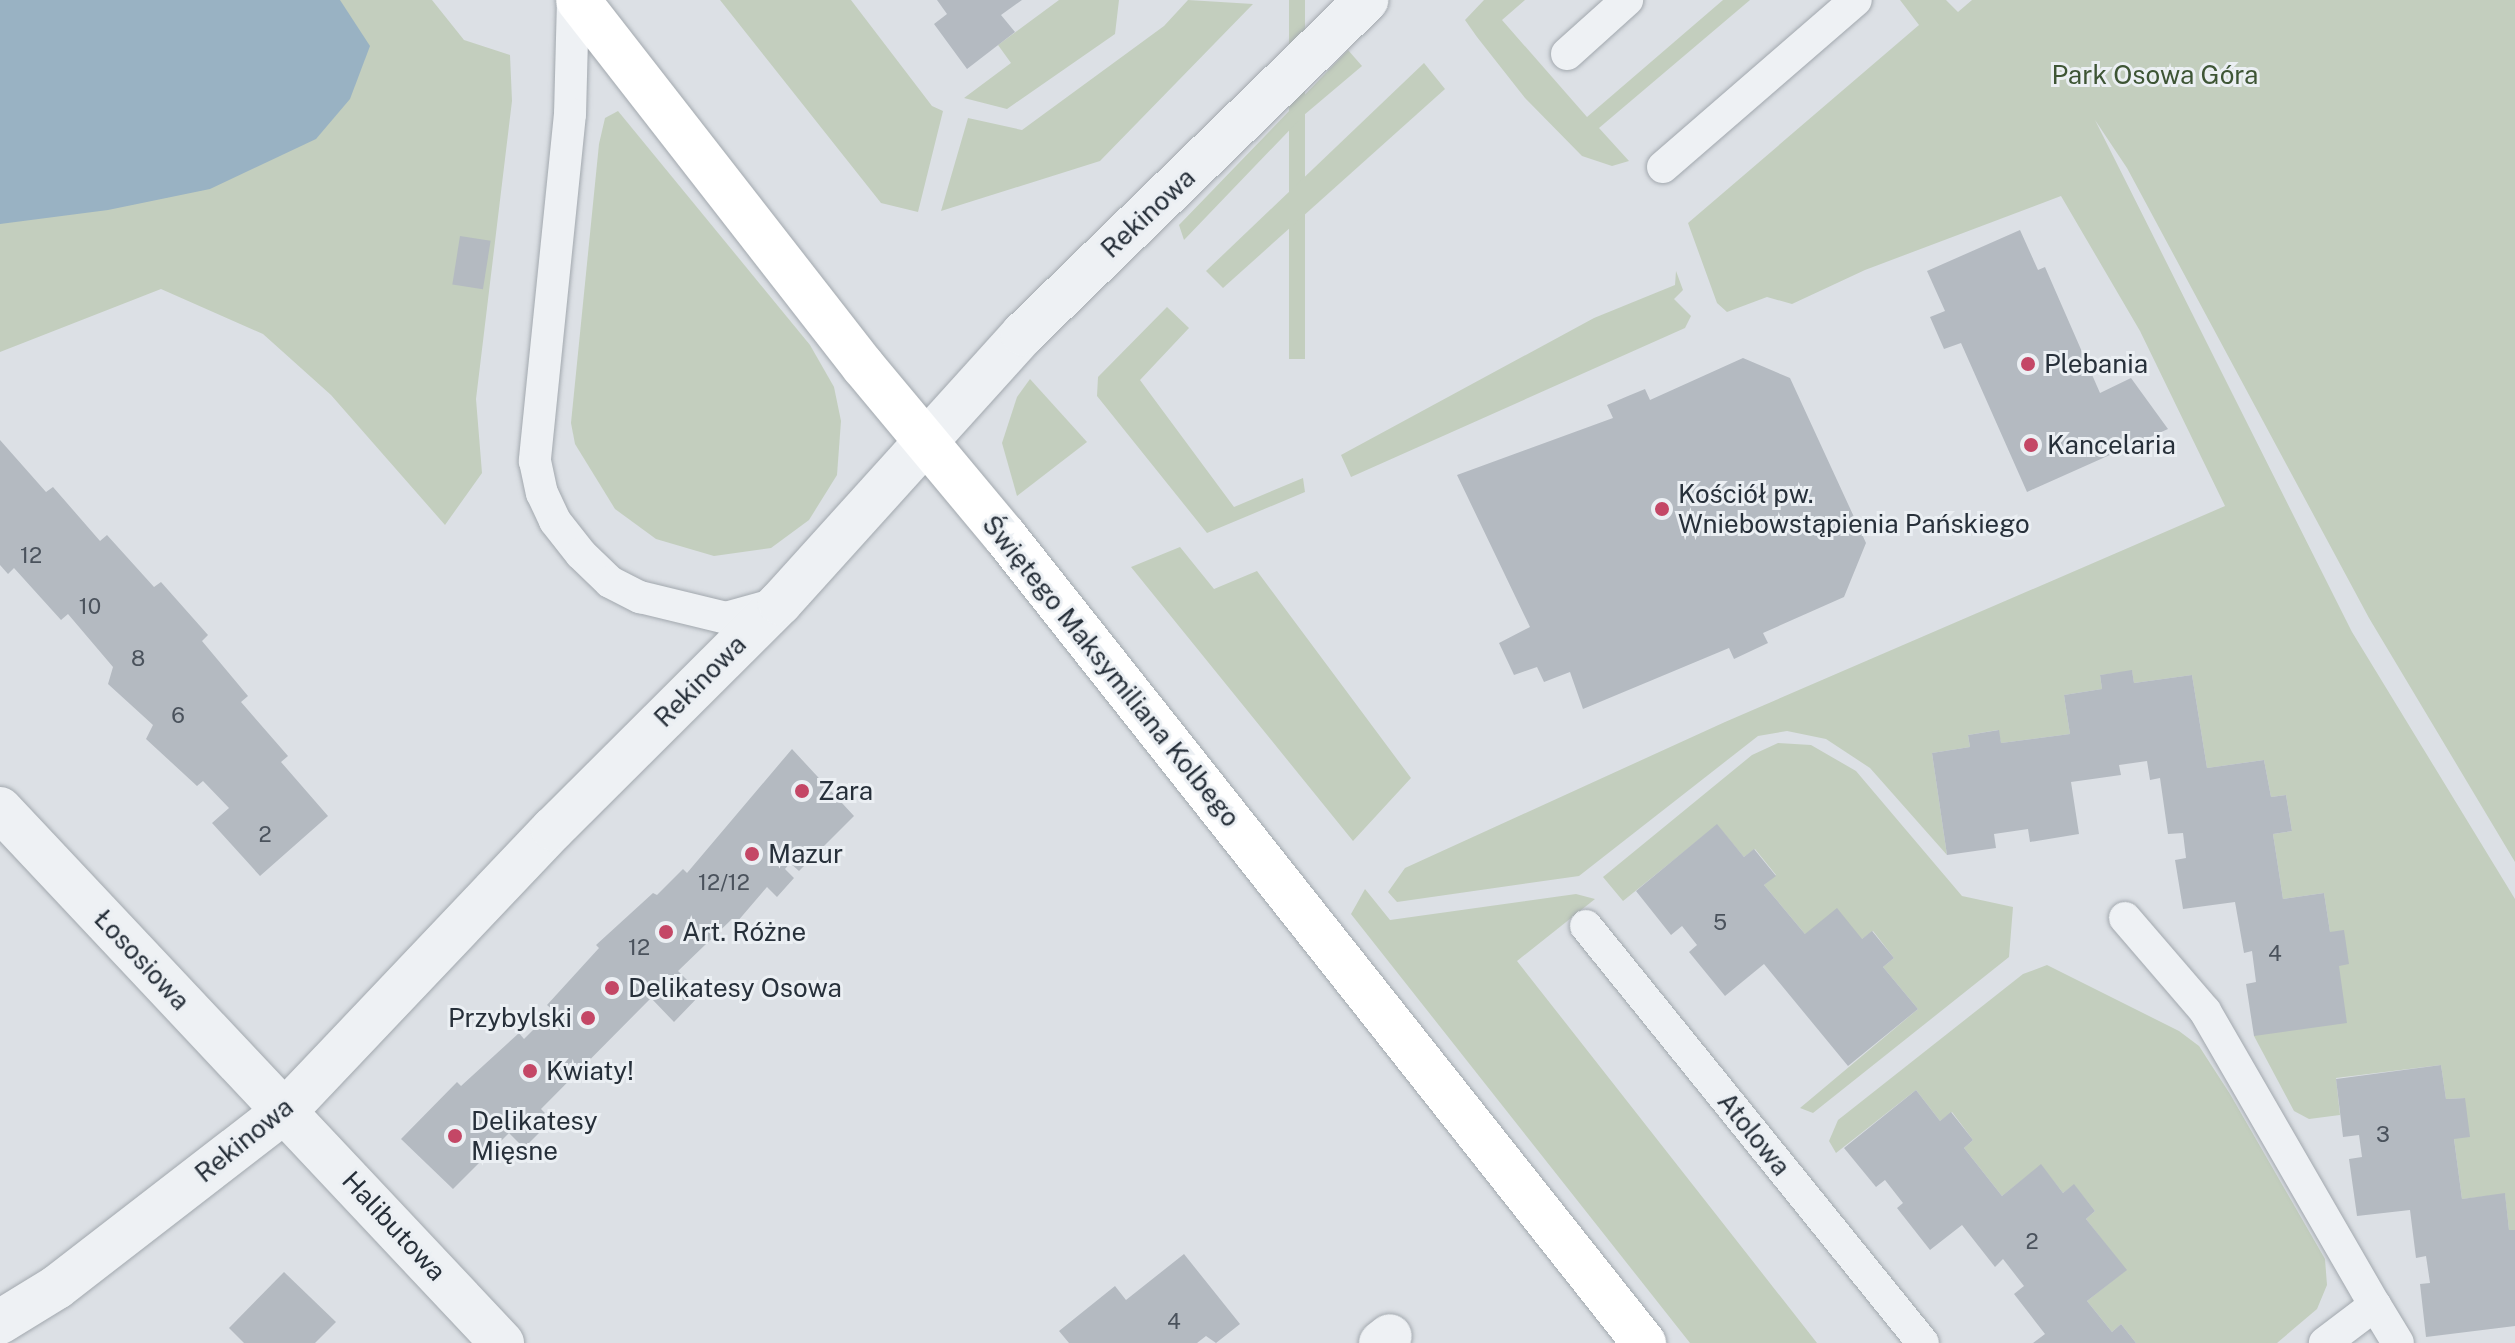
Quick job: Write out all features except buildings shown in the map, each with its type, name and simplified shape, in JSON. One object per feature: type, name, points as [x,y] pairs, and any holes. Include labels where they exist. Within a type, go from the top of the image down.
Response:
[{"type":"main road","name":"Świętego Maksymiliana Kolbego","points":[[576,0],[1644,1343]]},
{"type":"street","name":"Rekinowa","points":[[0,1322],[57,1287],[286,1110],[543,839],[780,603],[1023,334],[1366,0]]},
{"type":"street","name":"Łososiowa","points":[[0,809],[286,1110]]},
{"type":"street","name":"Halibutowa","points":[[286,1110],[502,1343]]},
{"type":"lane","points":[[576,0],[570,114],[535,461],[542,493],[555,521],[581,554],[610,582],[640,597],[726,618],[780,603]]},
{"type":"lane","points":[[1567,54],[1627,0]]},
{"type":"lane","points":[[1663,167],[1856,0]]},
{"type":"lane","points":[[2125,918],[2205,1011],[2398,1343]]},
{"type":"lane","name":"Atolowa","points":[[1586,926],[1923,1343]]},
{"type":"lane","points":[[2325,1343],[2375,1305]]},
{"type":"green space","points":[[0,0],[432,0],[464,40],[510,55],[512,101],[476,399],[482,473],[445,525],[331,395],[263,334],[161,289],[0,352]]},
{"type":"green space","points":[[720,0],[851,0],[932,106],[943,111],[918,212],[881,203]]},
{"type":"green space","points":[[1059,0],[1119,0],[1115,34],[1007,109],[964,98],[1011,63],[998,45]]},
{"type":"green space","points":[[1188,0],[1253,4],[1100,161],[941,211],[968,118],[1022,130],[1164,26]]},
{"type":"green space","points":[[1289,0],[1305,0],[1305,359],[1289,359]]},
{"type":"green space","points":[[1484,0],[1525,0],[1502,20],[1587,117],[1723,0],[1750,0],[1599,128],[1629,161],[1612,166],[1582,156],[1525,98],[1477,37],[1465,20]]},
{"type":"green space","name":"Park Osowa Góra","points":[[1900,0],[1946,0],[1958,12],[1972,0],[2515,0],[2515,862],[2369,618],[2127,168],[2095,120],[2352,632],[2515,899],[2515,1230],[2509,1230],[2505,1194],[2462,1199],[2454,1139],[2465,1098],[2446,1099],[2441,1065],[2336,1078],[2340,1115],[2309,1119],[2294,1111],[2254,1036],[2330,932],[2324,893],[2283,899],[2273,834],[2292,831],[2286,795],[2271,797],[2264,760],[2207,768],[2192,675],[2134,683],[2132,671],[2100,675],[2102,689],[2064,695],[2070,734],[2001,743],[1998,730],[1968,735],[1970,747],[1932,753],[1947,855],[1870,768],[1826,739],[1787,731],[1758,736],[1579,876],[1397,902],[1388,892],[1405,868],[1725,722],[2225,506],[2140,331],[2061,196],[1865,270],[1792,304],[1767,297],[1727,312],[1717,303],[1688,223],[1919,25]]},
{"type":"green space","points":[[1348,50],[1362,66],[1304,115],[1184,240],[1179,225]]},
{"type":"green space","points":[[1424,63],[1445,89],[1223,288],[1206,271]]},
{"type":"green space","points":[[618,111],[810,345],[834,387],[841,421],[837,475],[809,520],[771,548],[714,556],[656,539],[615,509],[575,444],[571,423],[599,144],[605,118]]},
{"type":"green space","points":[[1676,271],[1683,290],[1674,299],[1691,316],[1685,328],[1351,477],[1341,455],[1594,318],[1675,285]]},
{"type":"green space","points":[[1167,307],[1189,328],[1140,380],[1234,507],[1303,478],[1305,492],[1207,533],[1097,396],[1098,377]]},
{"type":"green space","points":[[1030,379],[1087,442],[1017,496],[1002,443],[1017,397]]},
{"type":"green space","points":[[1180,547],[1214,589],[1257,571],[1411,778],[1353,841],[1131,567]]},
{"type":"green space","points":[[1778,743],[1811,745],[1856,771],[1962,896],[2013,907],[2009,957],[1813,1113],[1800,1108],[1918,1009],[1883,967],[1894,958],[1873,931],[1862,939],[1805,934],[1764,885],[1776,875],[1755,849],[1744,857],[1717,825],[1623,901],[1603,877],[1752,755]]},
{"type":"green space","points":[[1365,889],[1390,920],[1576,894],[1595,899],[1517,961],[1817,1343],[1690,1343],[1351,914]]},
{"type":"green space","points":[[2047,965],[2179,1031],[2199,1046],[2230,1094],[2325,1259],[2327,1285],[2317,1309],[2277,1343],[2136,1343],[2121,1324],[2112,1332],[2087,1301],[2126,1270],[2086,1219],[2095,1211],[2074,1185],[2063,1193],[2041,1165],[2002,1196],[1964,1148],[1973,1140],[1952,1112],[1940,1121],[1916,1090],[1836,1153],[1829,1141],[1838,1120],[2023,974]]},
{"type":"water","points":[[0,0],[340,0],[370,46],[350,99],[316,139],[210,189],[108,210],[0,224]]},
{"type":"place","name":"Plebania","points":[[2028,364]]},
{"type":"place","name":"Kancelaria","points":[[2031,445]]},
{"type":"place","name":"Kościół pw. Wniebowstąpienia Pańskiego","points":[[1662,509]]},
{"type":"place","name":"Zara","points":[[802,791]]},
{"type":"place","name":"Mazur","points":[[752,854]]},
{"type":"place","name":"Art. Różne","points":[[666,932]]},
{"type":"place","name":"Delikatesy Osowa","points":[[612,988]]},
{"type":"place","name":"Przybylski","points":[[588,1018]]},
{"type":"place","name":"Kwiaty!","points":[[530,1071]]},
{"type":"place","name":"Delikatesy Mięsne","points":[[455,1136]]}]
